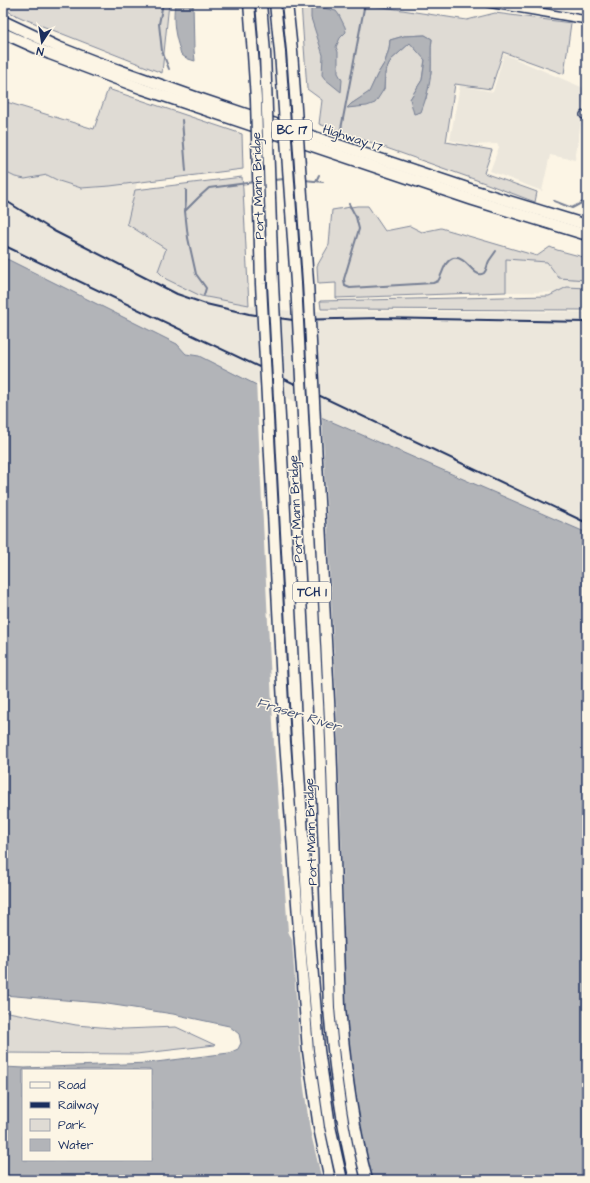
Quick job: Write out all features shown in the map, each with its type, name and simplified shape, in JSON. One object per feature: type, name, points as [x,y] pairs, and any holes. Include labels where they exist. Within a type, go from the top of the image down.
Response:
[{"type":"highway","points":[[249,3],[254,54],[262,284],[288,789],[308,1052],[319,1128],[330,1180]]},
{"type":"highway","name":"Port Mann Bridge","points":[[261,3],[265,53],[273,284],[309,927],[319,1050],[330,1126],[342,1180]]},
{"type":"highway","name":"Port Mann Bridge","points":[[275,3],[280,52],[296,283],[320,740],[329,1008],[332,1049],[343,1124],[356,1180]]},
{"type":"highway","points":[[287,3],[292,51],[308,282],[331,740],[340,1008],[354,1122],[367,1180]]},
{"type":"highway","name":"Highway 17","points":[[3,21],[58,47],[99,64],[476,192],[587,225]]},
{"type":"highway","name":"Highway 17","points":[[3,34],[50,54],[143,89],[473,200],[587,235]]},
{"type":"street","points":[[488,3],[587,20]]},
{"type":"shaded area","points":[[504,54],[586,89],[575,160],[550,155],[542,191],[490,171],[499,147],[497,144],[470,145],[450,140],[460,85],[493,92]]},
{"type":"shaded area","points":[[3,171],[15,177],[25,179],[47,175],[59,181],[81,188],[137,183],[127,224],[166,249],[158,271],[166,278],[206,297],[269,309],[293,311],[587,312],[587,533],[314,414],[199,356],[186,354],[177,344],[3,257]]},
{"type":"shaded area","points":[[506,259],[547,262],[587,268],[587,293],[506,292]]},
{"type":"green space","points":[[3,3],[169,3],[162,73],[22,18],[3,9]]},
{"type":"green space","points":[[301,3],[357,3],[467,20],[495,13],[571,23],[564,74],[503,52],[491,89],[455,84],[446,142],[492,150],[484,173],[537,192],[535,202],[319,124],[322,100],[307,89]],"holes":[[[425,35],[432,39],[431,72],[426,99],[410,99],[422,80],[425,59],[410,43],[391,60],[385,73],[384,89],[348,108],[351,104],[369,93],[385,62],[390,40],[404,36]]]},
{"type":"green space","points":[[108,89],[242,134],[243,169],[110,186],[81,188],[59,181],[47,175],[25,179],[15,177],[3,171],[3,101],[94,129]]},
{"type":"green space","points":[[242,177],[249,305],[201,296],[166,279],[158,271],[166,249],[127,224],[135,190]]},
{"type":"green space","points":[[357,206],[368,206],[385,231],[410,226],[422,232],[441,228],[537,256],[550,247],[587,258],[587,280],[559,278],[547,262],[506,259],[506,292],[336,298],[336,283],[318,284],[317,266],[329,245],[332,210]]},
{"type":"green space","points":[[567,287],[587,288],[587,310],[321,309],[320,301],[549,296]]},
{"type":"green space","points":[[3,1011],[76,1025],[124,1029],[176,1027],[215,1045],[136,1054],[3,1053]]},
{"type":"water","points":[[175,3],[193,3],[195,61],[186,58],[181,54],[175,29]]},
{"type":"water","points":[[314,5],[336,11],[345,27],[346,32],[340,38],[336,47],[338,52],[338,73],[342,80],[341,92],[322,75],[323,55],[311,18],[311,8]]},
{"type":"water","points":[[425,35],[432,39],[431,67],[429,87],[421,112],[414,114],[410,99],[422,80],[425,60],[410,43],[391,60],[385,73],[384,89],[375,103],[367,106],[347,108],[369,92],[385,62],[390,40],[404,36]]},
{"type":"water","name":"Fraser River","points":[[3,257],[177,344],[186,354],[199,356],[314,414],[587,533],[587,1180],[3,1180],[3,1067],[25,1068],[148,1063],[229,1053],[238,1049],[241,1043],[239,1034],[229,1026],[173,1014],[101,1003],[3,995]]},
{"type":"pier","points":[[256,382],[322,416],[338,739],[345,1007],[359,1121],[372,1180],[322,1180],[310,1130],[300,1052],[292,940],[288,931],[274,743]]},
{"type":"waterway","points":[[163,3],[159,24],[162,51],[169,69]]},
{"type":"waterway","points":[[341,129],[365,3]]},
{"type":"waterway","points":[[182,120],[186,171]]},
{"type":"waterway","points":[[316,181],[319,175]]},
{"type":"waterway","points":[[273,180],[285,179]]},
{"type":"waterway","points":[[305,180],[323,182]]},
{"type":"waterway","points":[[204,295],[206,288],[196,274],[188,238],[185,211],[209,188],[255,182]]},
{"type":"waterway","points":[[185,211],[186,190]]},
{"type":"waterway","points":[[554,201],[572,208],[587,200]]},
{"type":"waterway","points":[[349,204],[356,217],[359,229],[344,279],[345,286],[350,288],[433,283],[438,281],[446,265],[453,258],[462,260],[477,273],[484,273],[489,261],[496,251]]},
{"type":"railway","points":[[3,199],[54,231],[177,294],[206,304],[249,314],[293,320],[379,318],[587,322]]},
{"type":"railway","points":[[3,245],[587,523]]}]
